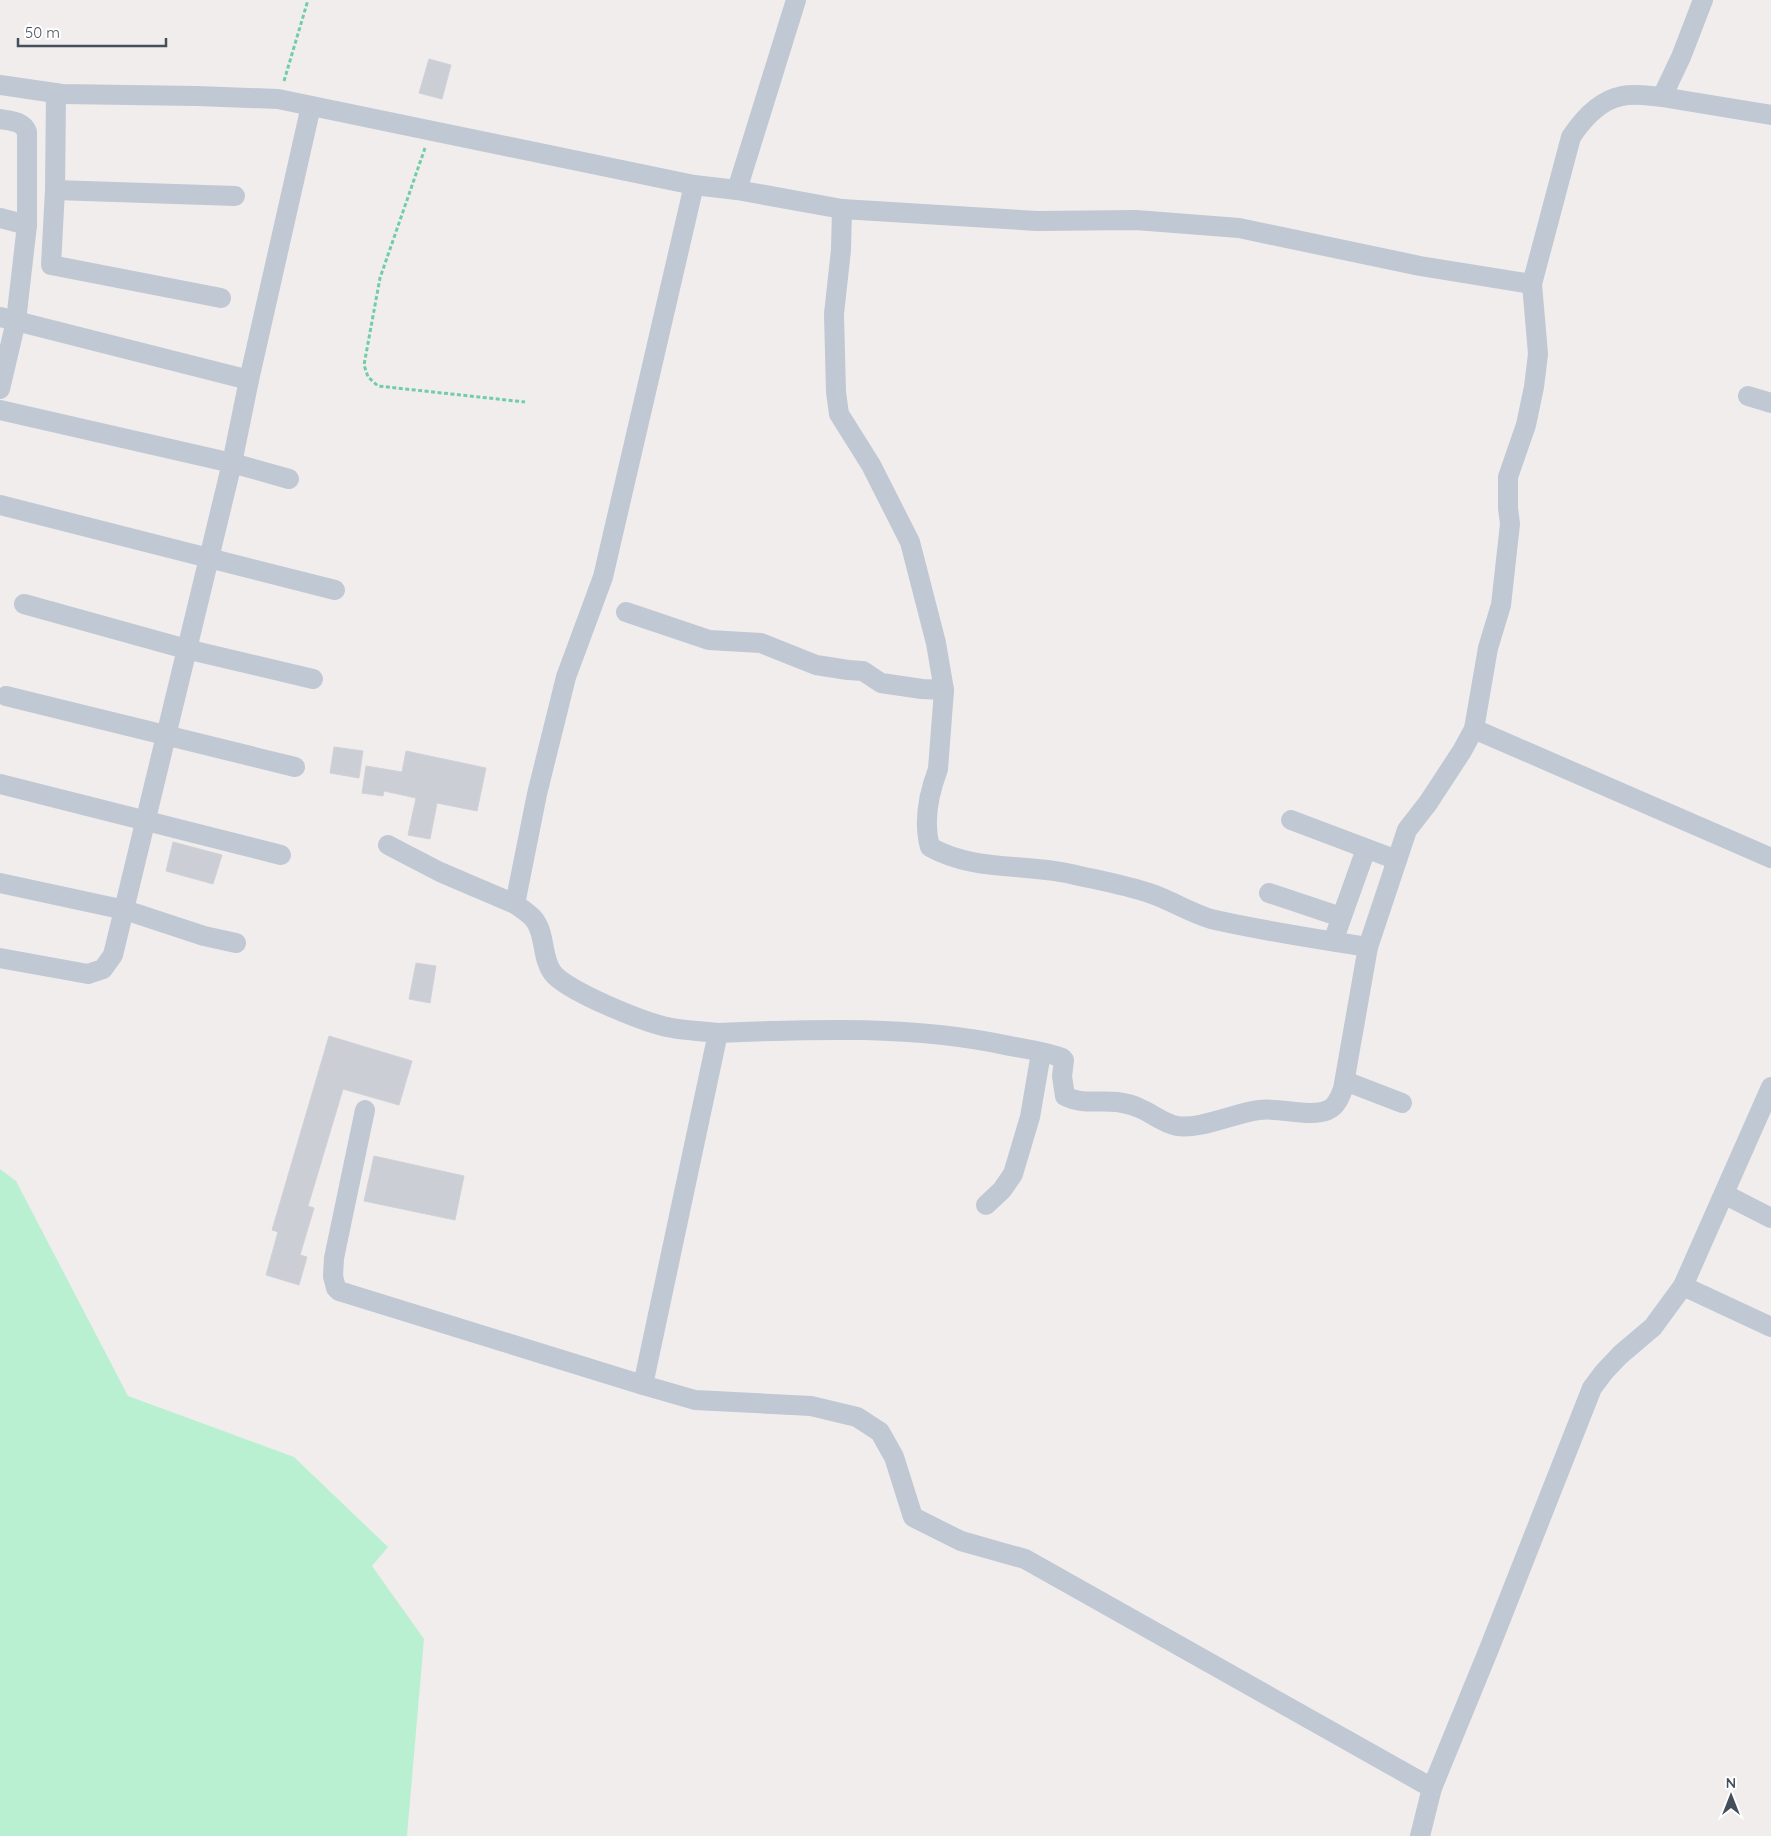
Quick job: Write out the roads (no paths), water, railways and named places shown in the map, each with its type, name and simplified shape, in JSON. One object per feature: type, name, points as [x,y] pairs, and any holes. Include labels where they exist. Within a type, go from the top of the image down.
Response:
[{"type":"street","points":[[737,190],[796,0]]},
{"type":"street","points":[[1662,97],[1681,57],[1704,0]]},
{"type":"street","points":[[0,85],[56,93],[278,99],[694,185],[737,190],[842,208],[1038,221],[1136,220],[1239,228],[1420,266],[1532,284]]},
{"type":"street","points":[[56,93],[55,190],[51,265],[221,298]]},
{"type":"street","points":[[388,845],[440,872],[516,904],[534,919],[542,934],[549,967],[561,982],[644,1020],[671,1028],[718,1033],[814,1029],[893,1030],[994,1042],[1059,1057],[1064,1060],[1062,1076],[1065,1096],[1081,1102],[1117,1102],[1140,1108],[1158,1119],[1178,1126],[1201,1124],[1257,1110],[1270,1109],[1320,1113],[1330,1110],[1339,1099],[1345,1081],[1368,947],[1408,830],[1462,751],[1474,729],[1488,648],[1501,605],[1510,524],[1508,477],[1526,425],[1534,388],[1538,354],[1532,284],[1571,137],[1579,125],[1592,112],[1607,102],[1623,95],[1662,97],[1771,115]]},
{"type":"street","points":[[0,958],[88,974],[103,969],[113,955],[186,649],[210,559],[312,106]]},
{"type":"street","points":[[0,119],[21,123],[25,126],[27,132],[27,225],[8,319],[0,389]]},
{"type":"street","points":[[516,904],[537,794],[566,677],[603,577],[694,185]]},
{"type":"street","points":[[55,190],[235,196]]},
{"type":"street","points":[[842,208],[841,250],[834,314],[836,392],[839,414],[870,465],[910,542],[936,643],[944,690],[938,769],[933,781],[928,807],[926,834],[930,848],[954,859],[980,865],[1062,872],[1098,880],[1151,894],[1209,918],[1291,935],[1368,947]]},
{"type":"street","points":[[0,218],[27,225]]},
{"type":"street","points":[[8,319],[249,380]]},
{"type":"street","points":[[1748,396],[1771,403]]},
{"type":"street","points":[[0,410],[232,463],[289,479]]},
{"type":"street","points":[[0,505],[335,590]]},
{"type":"street","points":[[24,604],[186,649],[313,679]]},
{"type":"street","points":[[626,612],[709,640],[761,644],[816,665],[863,671],[881,683],[944,690]]},
{"type":"street","points":[[6,696],[295,767]]},
{"type":"street","points":[[1474,729],[1771,858]]},
{"type":"street","points":[[0,784],[281,855]]},
{"type":"street","points":[[1291,820],[1397,860]]},
{"type":"street","points":[[1269,893],[1338,925],[1366,849]]},
{"type":"street","points":[[0,883],[125,910],[204,936],[236,943]]},
{"type":"street","points":[[643,1385],[718,1033]]},
{"type":"street","points":[[986,1205],[1002,1190],[1013,1174],[1032,1109],[1041,1053]]},
{"type":"street","points":[[1345,1081],[1402,1104]]},
{"type":"street","points":[[1420,1836],[1432,1788],[1592,1388],[1620,1355],[1652,1327],[1683,1286],[1771,1087]]},
{"type":"street","points":[[365,1110],[334,1258],[333,1276],[336,1288],[339,1290],[696,1400],[811,1406],[857,1417],[880,1432],[894,1457],[914,1517],[961,1541],[1025,1559],[1432,1788]]},
{"type":"street","points":[[1724,1194],[1771,1218]]},
{"type":"street","points":[[1683,1286],[1771,1326]]}]
